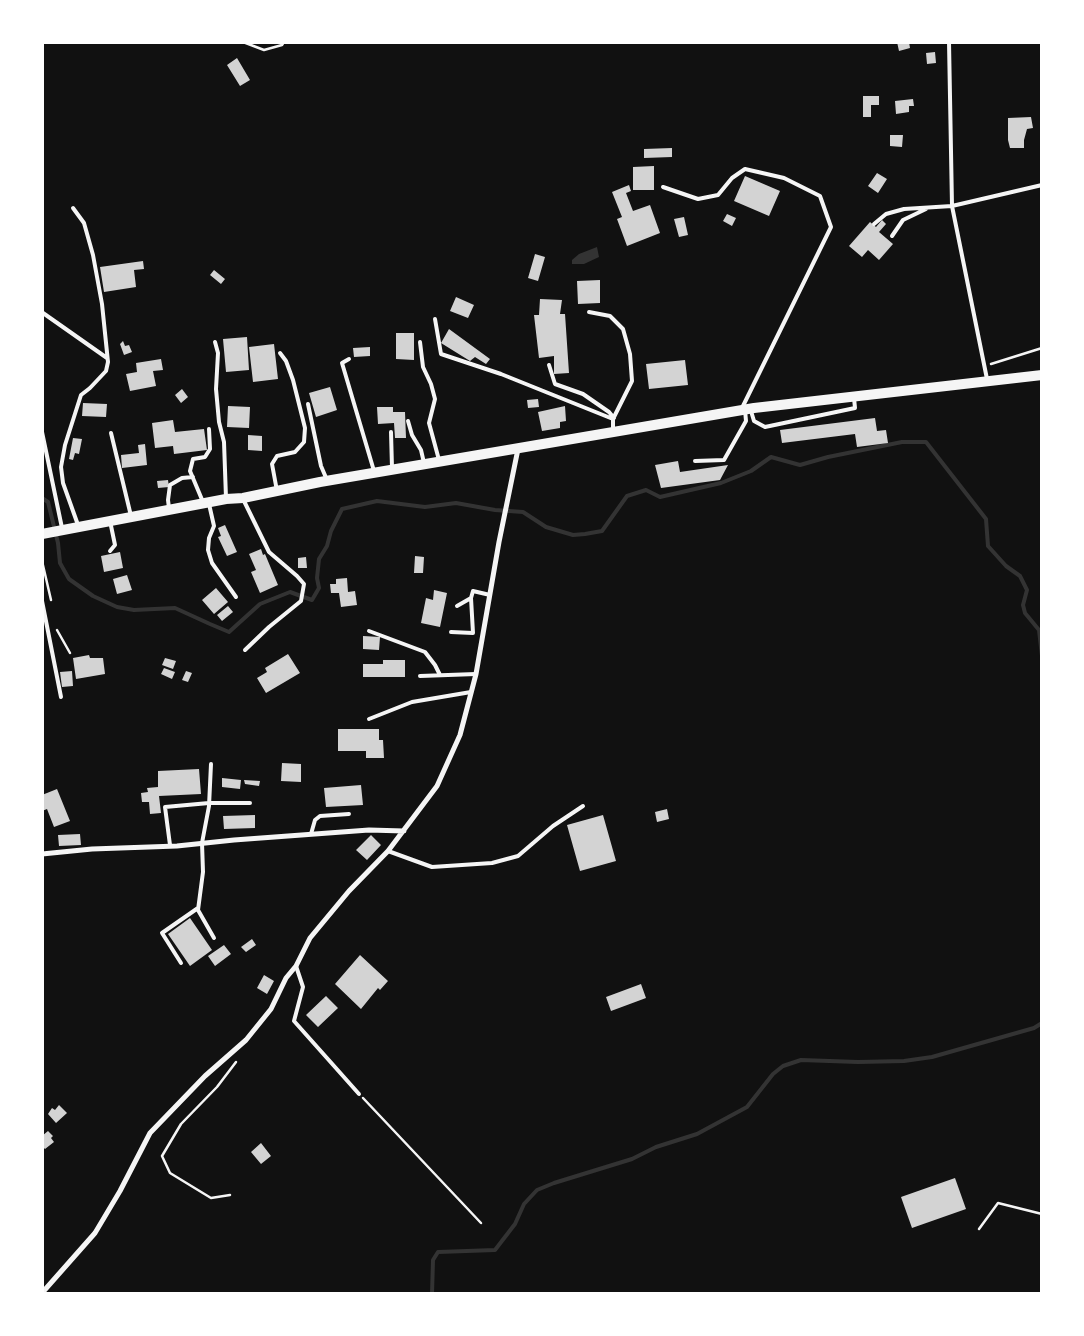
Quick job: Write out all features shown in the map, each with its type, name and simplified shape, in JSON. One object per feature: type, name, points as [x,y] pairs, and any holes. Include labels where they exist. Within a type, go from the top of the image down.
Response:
[{"type":"main road","points":[[44,533],[226,499],[243,498],[327,481],[746,409],[1042,375]]},
{"type":"street","points":[[42,1293],[95,1233],[120,1191],[150,1133],[204,1076],[246,1040],[270,1009],[286,978],[296,966],[310,938],[349,891],[388,851],[437,786],[460,735],[476,674],[518,448]]},
{"type":"street","points":[[42,854],[369,830],[404,831]]},
{"type":"lane","points":[[949,42],[952,206],[987,381]]},
{"type":"lane","points":[[663,187],[698,199],[718,195],[732,178],[745,169],[784,178],[820,196],[831,226],[746,409],[746,421],[724,460],[695,461]]},
{"type":"lane","points":[[874,224],[886,214],[904,208],[952,206],[1042,185]]},
{"type":"lane","points":[[892,236],[903,220],[929,207]]},
{"type":"lane","points":[[73,208],[84,223],[93,255],[102,304],[108,358],[106,371],[90,388],[80,395],[60,467],[63,483],[79,527]]},
{"type":"lane","points":[[589,312],[610,316],[623,329],[630,354],[632,380],[613,419],[613,432]]},
{"type":"lane","points":[[44,313],[108,358]]},
{"type":"lane","points":[[435,320],[441,354],[501,374],[613,419]]},
{"type":"lane","points":[[215,342],[218,353],[216,389],[219,422],[224,442],[226,499]]},
{"type":"lane","points":[[420,342],[423,367],[432,384],[435,399],[429,423],[440,462]]},
{"type":"lane","points":[[277,491],[272,464],[277,456],[295,452],[304,442],[305,428],[294,380],[286,361],[280,353]]},
{"type":"lane","points":[[349,359],[342,363],[375,474]]},
{"type":"lane","points":[[549,365],[555,384],[583,394],[609,412],[613,419]]},
{"type":"lane","points":[[746,409],[754,421],[765,426],[855,408],[854,396]]},
{"type":"lane","points":[[308,404],[321,466],[327,481]]},
{"type":"lane","points":[[408,421],[421,450],[425,465]]},
{"type":"lane","points":[[210,429],[210,449],[205,457],[193,459],[190,471],[206,503],[214,526],[209,538],[208,550],[212,563],[236,597]]},
{"type":"lane","points":[[42,432],[60,531]]},
{"type":"lane","points":[[391,432],[392,471]]},
{"type":"lane","points":[[111,433],[132,517]]},
{"type":"lane","points":[[170,510],[168,500],[170,485],[182,478],[193,477]]},
{"type":"lane","points":[[243,498],[270,552],[304,584],[300,602],[269,627],[245,650]]},
{"type":"lane","points":[[110,521],[115,545],[110,551]]},
{"type":"lane","points":[[451,632],[473,634],[471,598],[473,591],[490,596]]},
{"type":"lane","points":[[457,606],[471,598]]},
{"type":"lane","points":[[42,601],[60,697]]},
{"type":"lane","points":[[369,631],[425,652],[440,675]]},
{"type":"lane","points":[[420,676],[476,674]]},
{"type":"lane","points":[[370,719],[412,702],[471,692]]},
{"type":"lane","points":[[211,764],[209,803],[202,843],[203,872],[198,908],[214,938]]},
{"type":"lane","points":[[170,846],[165,807],[209,803],[250,804]]},
{"type":"lane","points":[[388,851],[432,867],[492,863],[518,856],[553,826],[583,806]]},
{"type":"lane","points":[[311,834],[315,820],[320,816],[349,814]]},
{"type":"lane","points":[[181,963],[162,933],[198,908]]},
{"type":"lane","points":[[296,966],[303,987],[294,1022],[359,1094]]},
{"type":"path","points":[[243,42],[264,50],[282,45],[284,42]]},
{"type":"path","points":[[985,366],[1042,348]]},
{"type":"path","points":[[42,561],[53,608]]},
{"type":"path","points":[[56,625],[58,633],[70,652]]},
{"type":"path","points":[[230,1195],[211,1198],[170,1174],[162,1156],[181,1124],[217,1087],[236,1061]]},
{"type":"path","points":[[359,1094],[481,1223]]},
{"type":"path","points":[[979,1228],[998,1203],[1042,1214]]},
{"type":"shaded area","points":[[597,247],[599,257],[584,264],[572,264],[572,260],[579,254]]},
{"type":"building","points":[[897,42],[909,42],[910,48],[899,51]]},
{"type":"building","points":[[935,52],[936,63],[927,64],[926,53]]},
{"type":"building","points":[[237,58],[250,80],[240,86],[227,65]]},
{"type":"building","points":[[863,96],[879,96],[879,105],[871,105],[871,117],[863,117]]},
{"type":"building","points":[[913,99],[914,106],[909,106],[909,112],[896,114],[895,101]]},
{"type":"building","points":[[1031,117],[1033,128],[1027,129],[1024,148],[1010,148],[1008,118]]},
{"type":"building","points":[[890,135],[903,135],[902,147],[890,146]]},
{"type":"building","points":[[672,148],[672,157],[644,158],[644,149]]},
{"type":"building","points":[[654,166],[654,190],[633,190],[633,167]]},
{"type":"building","points":[[877,173],[887,179],[878,193],[868,186]]},
{"type":"building","points":[[745,176],[780,191],[769,216],[734,201]]},
{"type":"building","points":[[629,185],[631,191],[626,193],[633,211],[650,205],[660,233],[627,246],[617,219],[622,217],[612,192]]},
{"type":"building","points":[[727,214],[736,218],[732,226],[723,221]]},
{"type":"building","points":[[684,217],[688,235],[679,237],[674,219]]},
{"type":"building","points":[[882,220],[886,224],[879,232],[893,244],[879,260],[868,250],[862,257],[849,246],[870,222],[876,227]]},
{"type":"building","points":[[535,254],[545,257],[538,281],[528,278]]},
{"type":"building","points":[[143,261],[144,269],[134,270],[136,287],[104,292],[100,267]]},
{"type":"building","points":[[214,270],[225,279],[221,284],[210,275]]},
{"type":"building","points":[[600,280],[600,303],[578,304],[577,281]]},
{"type":"building","points":[[456,297],[474,305],[468,318],[450,311]]},
{"type":"building","points":[[540,299],[562,300],[560,314],[565,314],[569,373],[554,374],[554,356],[539,358],[534,315],[539,315]]},
{"type":"building","points":[[449,329],[490,359],[486,364],[475,357],[470,361],[441,343]]},
{"type":"building","points":[[396,333],[414,333],[414,360],[396,359]]},
{"type":"building","points":[[247,337],[249,370],[226,372],[223,339]]},
{"type":"building","points":[[123,341],[125,346],[129,345],[132,352],[124,355],[120,344]]},
{"type":"building","points":[[274,344],[278,379],[253,382],[249,347]]},
{"type":"building","points":[[370,347],[370,356],[354,357],[353,348]]},
{"type":"building","points":[[161,359],[163,370],[153,371],[156,386],[130,391],[126,374],[137,372],[136,363]]},
{"type":"building","points":[[685,360],[688,385],[649,389],[646,364]]},
{"type":"building","points":[[330,387],[337,410],[316,417],[309,393]]},
{"type":"building","points":[[182,389],[188,397],[181,403],[175,395]]},
{"type":"building","points":[[538,399],[539,407],[528,408],[527,400]]},
{"type":"building","points":[[83,403],[107,404],[106,417],[82,416]]},
{"type":"building","points":[[228,406],[250,407],[249,428],[227,427]]},
{"type":"building","points":[[565,406],[566,421],[560,422],[560,428],[542,431],[538,412]]},
{"type":"building","points":[[377,407],[393,407],[393,412],[405,412],[406,438],[395,438],[394,423],[378,424]]},
{"type":"building","points":[[875,418],[877,431],[886,430],[888,443],[857,447],[855,434],[782,443],[780,430]]},
{"type":"building","points":[[173,420],[175,432],[204,429],[207,450],[174,454],[173,446],[155,448],[152,423]]},
{"type":"building","points":[[248,435],[262,436],[262,451],[248,450]]},
{"type":"building","points":[[73,438],[82,439],[79,454],[75,453],[73,460],[69,459]]},
{"type":"building","points":[[145,444],[147,465],[122,468],[121,455],[139,453],[138,445]]},
{"type":"building","points":[[678,461],[680,472],[728,465],[720,480],[661,488],[655,465]]},
{"type":"building","points":[[168,480],[169,487],[158,488],[157,481]]},
{"type":"building","points":[[225,525],[237,552],[227,556],[218,537],[221,536],[218,528]]},
{"type":"building","points":[[261,549],[278,585],[260,593],[251,572],[256,570],[249,554]]},
{"type":"building","points":[[120,552],[123,568],[104,572],[101,556]]},
{"type":"building","points":[[415,556],[424,557],[423,573],[414,573]]},
{"type":"building","points":[[306,557],[307,568],[298,568],[298,558]]},
{"type":"building","points":[[127,575],[132,590],[117,594],[113,579]]},
{"type":"building","points":[[347,578],[348,592],[355,591],[357,605],[341,607],[339,593],[331,593],[330,584],[336,584],[336,579]]},
{"type":"building","points":[[216,588],[228,602],[214,614],[202,600]]},
{"type":"building","points":[[434,590],[447,593],[440,627],[421,623],[426,598],[433,600]]},
{"type":"building","points":[[228,606],[233,612],[222,621],[217,615]]},
{"type":"building","points":[[363,636],[380,637],[379,650],[363,649]]},
{"type":"building","points":[[288,654],[300,673],[266,693],[257,678],[267,672],[265,668]]},
{"type":"building","points":[[89,655],[90,658],[103,658],[105,674],[76,679],[73,658]]},
{"type":"building","points":[[165,658],[176,661],[173,669],[162,665]]},
{"type":"building","points":[[383,660],[405,660],[405,677],[363,677],[363,664],[383,664]]},
{"type":"building","points":[[164,668],[175,672],[172,679],[161,674]]},
{"type":"building","points":[[72,671],[73,686],[62,687],[60,672]]},
{"type":"building","points":[[186,671],[192,673],[188,682],[182,680]]},
{"type":"building","points":[[338,729],[379,729],[379,740],[383,740],[384,758],[366,758],[366,751],[338,751]]},
{"type":"building","points":[[282,763],[301,764],[301,782],[281,781]]},
{"type":"building","points":[[199,769],[201,794],[159,796],[161,813],[150,814],[149,802],[142,802],[141,793],[148,792],[147,788],[158,787],[158,771]]},
{"type":"building","points":[[222,778],[241,780],[240,789],[222,787]]},
{"type":"building","points":[[244,780],[260,781],[259,786],[245,784]]},
{"type":"building","points":[[361,785],[363,805],[326,807],[324,788]]},
{"type":"building","points":[[57,789],[70,821],[54,827],[47,809],[42,811],[42,795]]},
{"type":"building","points":[[667,809],[669,819],[657,822],[655,812]]},
{"type":"building","points":[[255,815],[255,828],[224,829],[223,816]]},
{"type":"building","points":[[603,815],[616,861],[580,871],[567,825]]},
{"type":"building","points":[[80,834],[81,845],[59,846],[58,835]]},
{"type":"building","points":[[371,835],[381,845],[367,860],[356,850]]},
{"type":"building","points":[[190,918],[212,950],[190,966],[168,934]]},
{"type":"building","points":[[252,939],[256,945],[246,952],[241,947]]},
{"type":"building","points":[[224,945],[231,954],[215,966],[208,956]]},
{"type":"building","points":[[360,955],[388,981],[380,990],[378,988],[361,1009],[335,984]]},
{"type":"building","points":[[264,975],[274,981],[267,994],[257,988]]},
{"type":"building","points":[[641,984],[646,998],[611,1011],[606,997]]},
{"type":"building","points":[[326,996],[338,1008],[318,1027],[306,1015]]},
{"type":"building","points":[[59,1105],[67,1113],[56,1123],[48,1114],[52,1108],[55,1110]]},
{"type":"building","points":[[48,1131],[53,1136],[51,1138],[54,1142],[45,1149],[42,1146],[42,1136]]},
{"type":"building","points":[[261,1143],[271,1156],[261,1164],[251,1152]]},
{"type":"building","points":[[955,1178],[966,1209],[912,1228],[901,1197]]},
{"type":"waterway","points":[[42,498],[48,502],[58,543],[60,563],[69,579],[93,596],[117,607],[134,610],[175,608],[229,632],[260,604],[290,592],[312,600],[319,588],[317,578],[319,559],[327,546],[331,531],[342,509],[377,501],[425,507],[456,503],[495,510],[523,512],[546,527],[573,535],[585,534],[602,531],[627,496],[646,490],[660,497],[721,483],[751,471],[771,457],[800,465],[828,457],[902,442],[926,442],[986,519],[988,546],[1006,566],[1020,576],[1027,590],[1023,605],[1025,613],[1039,630],[1042,656]]},
{"type":"waterway","points":[[432,1294],[433,1260],[438,1252],[495,1250],[515,1224],[524,1204],[537,1190],[632,1159],[656,1147],[697,1134],[747,1107],[773,1074],[783,1066],[801,1060],[904,1061],[932,1057],[1034,1028],[1042,1023]]}]
